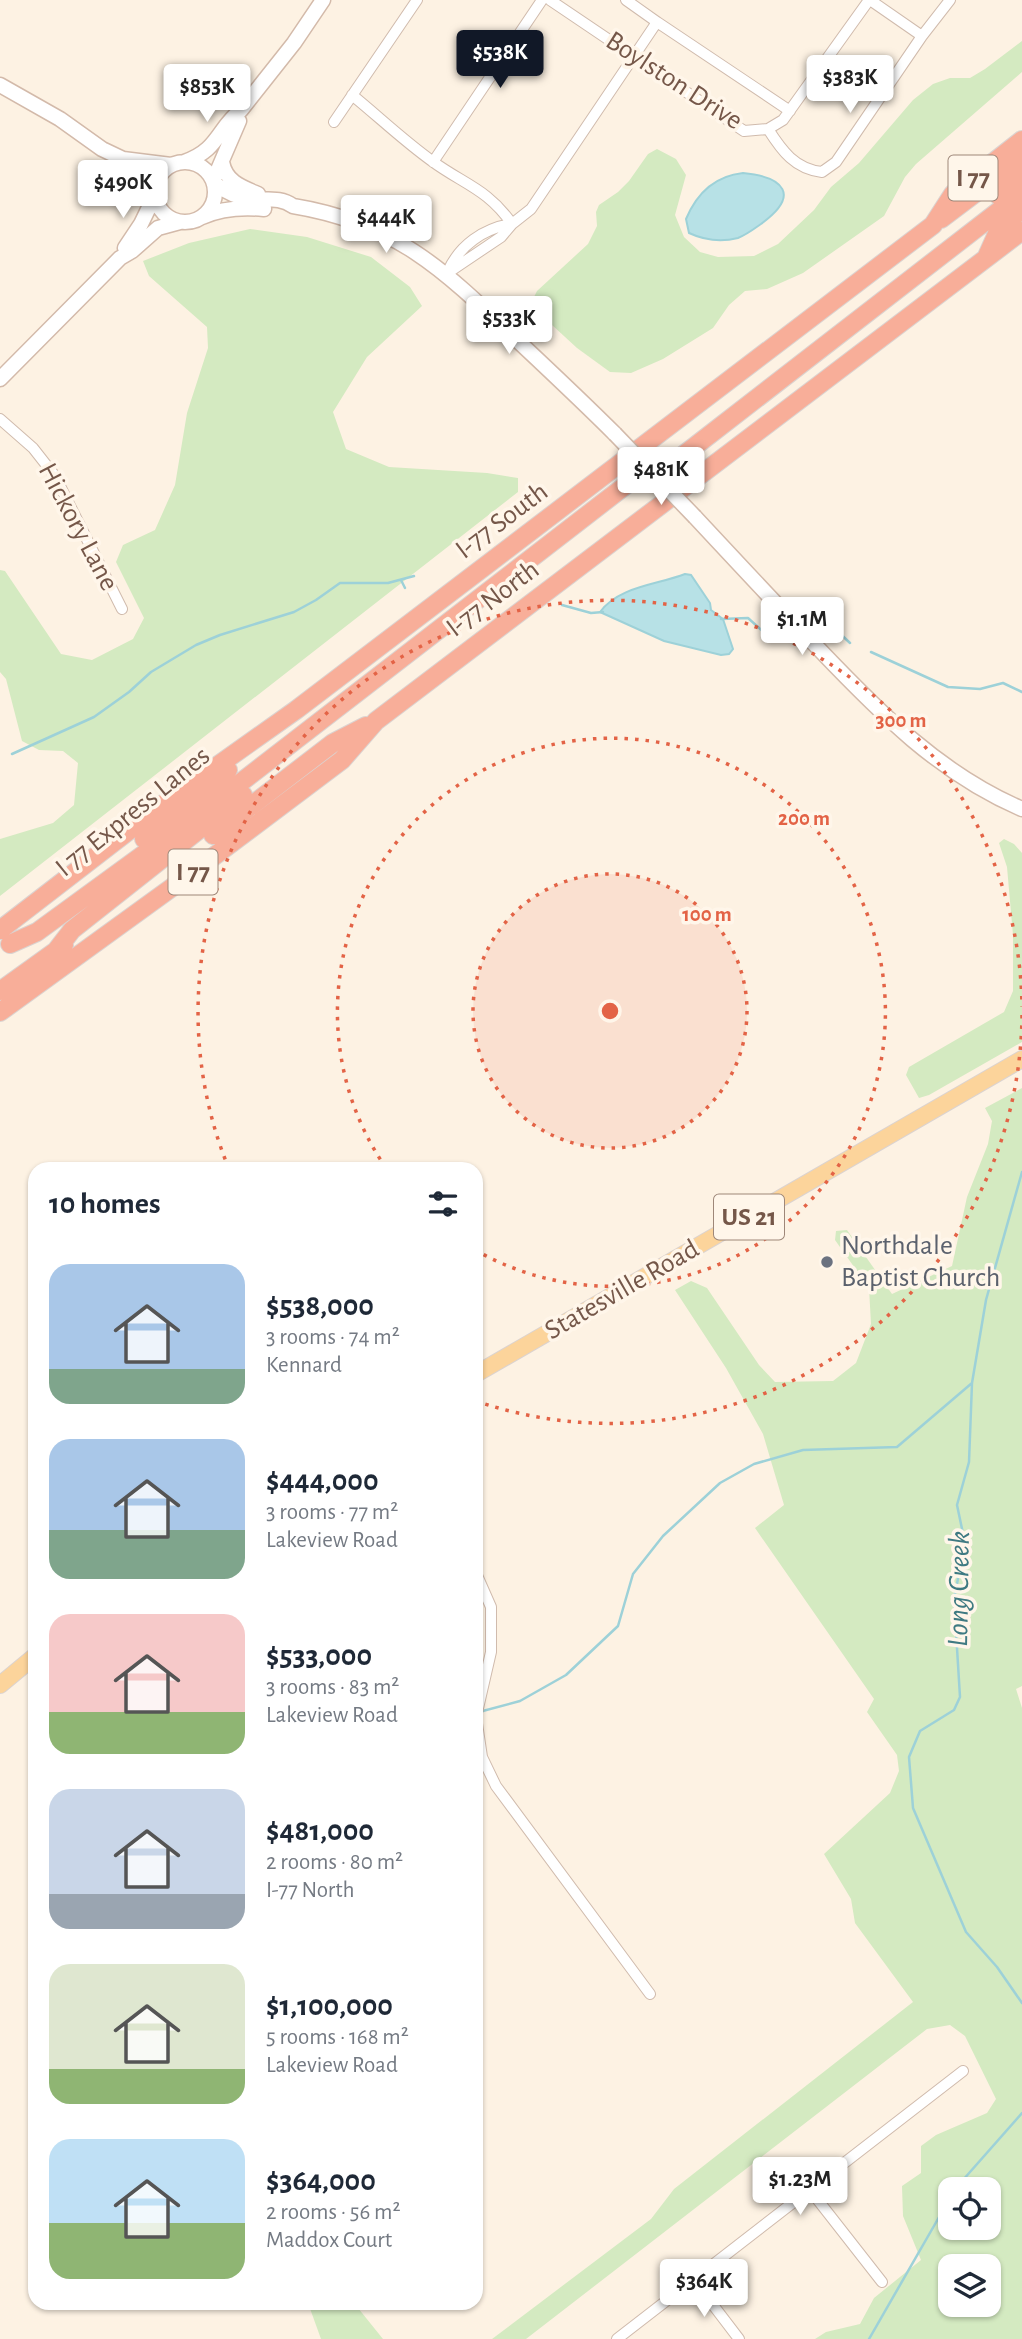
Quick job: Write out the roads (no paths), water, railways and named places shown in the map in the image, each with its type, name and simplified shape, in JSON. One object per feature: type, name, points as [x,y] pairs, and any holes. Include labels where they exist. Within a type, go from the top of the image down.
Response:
[{"type":"highway","name":"I-77 South","points":[[3,942],[162,804],[296,710],[933,225],[953,194],[1022,140]]},
{"type":"highway","name":"I 77","points":[[933,225],[1022,158]]},
{"type":"highway","points":[[685,447],[1022,177]]},
{"type":"highway","points":[[55,952],[72,930],[618,497],[635,478],[651,472],[660,459],[685,447],[1022,192]]},
{"type":"highway","name":"I 77","points":[[986,259],[1000,227],[1022,210]]},
{"type":"highway","name":"I-77 North","points":[[0,1012],[175,886],[342,760],[376,721],[1022,231]]},
{"type":"highway","points":[[3,942],[37,932],[195,817],[618,497]]},
{"type":"highway","name":"I 77","points":[[0,990],[175,864],[333,743],[376,721]]},
{"type":"main road","points":[[0,379],[120,258],[141,224],[161,174],[178,163],[206,152],[294,43],[323,0]]},
{"type":"main road","points":[[0,85],[123,159],[143,176],[155,193],[162,212],[180,222]]},
{"type":"main road","points":[[200,218],[213,202],[214,182],[241,110]]},
{"type":"main road","points":[[123,159],[201,166],[214,182],[234,195],[248,199],[285,200],[293,206],[331,214],[376,230],[412,249],[446,274],[615,434],[862,693],[914,743],[960,778],[1022,810]]},
{"type":"main road","points":[[222,162],[228,178],[239,186],[273,199]]},
{"type":"main road","points":[[120,258],[132,251],[151,232],[180,222],[191,222],[213,212],[232,208],[285,210],[293,206]]},
{"type":"main road","name":"Statesville Road","points":[[483,1370],[1022,1059]]},
{"type":"main road","points":[[0,1685],[28,1662]]},
{"type":"street","points":[[334,122],[417,0]]},
{"type":"street","points":[[433,162],[542,0]]},
{"type":"street","name":"Boylston Drive","points":[[550,0],[744,131],[768,129],[783,120],[870,0]]},
{"type":"street","points":[[626,0],[790,111]]},
{"type":"street","points":[[870,0],[922,36]]},
{"type":"street","points":[[768,129],[780,149],[794,162],[809,170],[822,172],[836,162],[922,36],[950,0]]},
{"type":"street","points":[[446,274],[462,249],[495,227],[512,224],[531,209],[657,22]]},
{"type":"street","points":[[352,95],[433,162],[482,191],[500,207],[512,224]]},
{"type":"street","name":"Hickory Lane","points":[[0,419],[33,448],[55,476],[122,609]]},
{"type":"street","points":[[483,1589],[491,1607],[491,1652],[483,1687]]},
{"type":"street","points":[[483,1759],[496,1786],[650,1994]]},
{"type":"street","points":[[617,2339],[963,2071]]},
{"type":"street","points":[[810,2190],[882,2283]]},
{"type":"street","points":[[694,2280],[739,2339]]},
{"type":"water","points":[[743,173],[769,179],[782,189],[784,196],[773,214],[738,238],[713,240],[689,233],[686,219],[701,194],[723,178]]},
{"type":"water","points":[[685,574],[691,575],[710,603],[711,610],[723,619],[733,649],[729,654],[721,655],[664,641],[600,612],[608,603],[628,591]]},
{"type":"waterway","points":[[12,754],[94,717],[151,672],[196,645],[294,612],[340,583],[388,583],[414,576]]},
{"type":"waterway","points":[[401,580],[405,588]]},
{"type":"waterway","points":[[562,605],[591,613],[603,612]]},
{"type":"waterway","points":[[721,619],[748,618],[767,635],[774,635]]},
{"type":"waterway","points":[[815,624],[831,625],[850,643]]},
{"type":"waterway","points":[[871,652],[948,687],[980,689],[1003,683],[1022,692]]},
{"type":"waterway","name":"Long Creek","points":[[1022,1172],[986,1300],[972,1383],[969,1462],[957,1505],[965,1543],[954,1599],[960,1697],[954,1710],[920,1731],[909,1757],[913,1808],[966,1932],[997,1967],[1022,2003]]},
{"type":"waterway","points":[[483,1711],[520,1701],[566,1675],[618,1626],[633,1574],[663,1536],[720,1483],[754,1464],[803,1450],[897,1447],[972,1383]]},
{"type":"waterway","points":[[966,2177],[1022,2113]]},
{"type":"waterway","points":[[869,2339],[938,2219]]},
{"type":"place","name":"Northdale Baptist Church","points":[[827,1262]]}]
